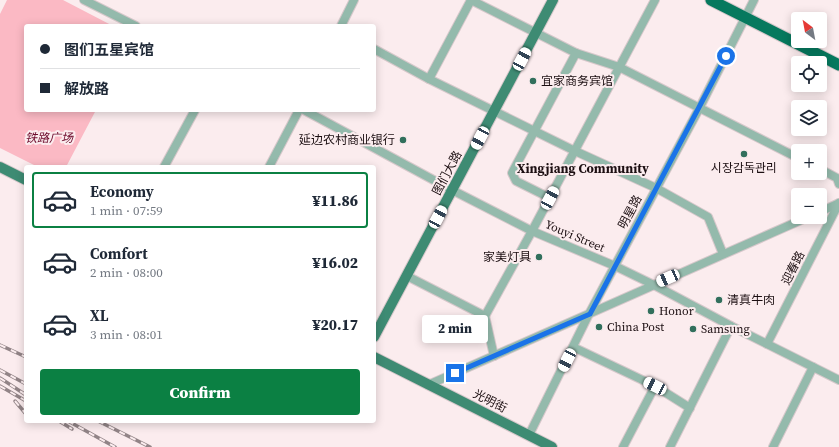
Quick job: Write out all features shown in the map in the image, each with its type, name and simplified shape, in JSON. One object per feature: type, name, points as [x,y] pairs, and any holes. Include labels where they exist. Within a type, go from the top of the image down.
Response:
[{"type":"highway","points":[[711,0],[839,65]]},
{"type":"main road","name":"图们大路","points":[[376,333],[553,0]]},
{"type":"main road","points":[[0,167],[24,179]]},
{"type":"main road","name":"光明街","points":[[376,358],[552,447]]},
{"type":"street","points":[[84,0],[132,24]]},
{"type":"street","points":[[342,24],[354,0]]},
{"type":"street","points":[[429,79],[473,0],[576,52],[619,67],[791,154]]},
{"type":"street","points":[[494,356],[485,316],[550,198],[655,0]]},
{"type":"street","name":"明星路","points":[[529,435],[590,314],[700,107],[754,0]]},
{"type":"street","points":[[376,50],[429,79],[534,131],[656,188],[708,217],[723,254]]},
{"type":"street","points":[[550,198],[516,181],[512,173],[576,52]]},
{"type":"street","points":[[165,165],[193,112]]},
{"type":"street","points":[[270,165],[298,112]]},
{"type":"street","name":"Youyi Street","points":[[308,112],[452,190],[532,231],[654,284],[731,326],[839,380]]},
{"type":"street","points":[[827,173],[837,178],[839,184]]},
{"type":"street","points":[[827,209],[839,203]]},
{"type":"street","name":"迎春路","points":[[767,344],[836,219],[839,203]]},
{"type":"street","points":[[428,384],[792,224]]},
{"type":"street","points":[[406,276],[485,316]]},
{"type":"street","points":[[670,447],[731,326]]},
{"type":"street","points":[[574,347],[655,386],[690,408]]},
{"type":"street","points":[[773,447],[813,367]]},
{"type":"street","points":[[622,447],[655,386]]},
{"type":"green space","name":"铁路广场","points":[[7,0],[63,0],[109,24],[24,24],[24,112],[95,112],[67,165],[34,165],[0,148],[0,14]]},
{"type":"railway","points":[[0,345],[24,356]]},
{"type":"railway","points":[[0,370],[24,383]]},
{"type":"railway","points":[[0,378],[24,394]]},
{"type":"railway","points":[[0,386],[24,400]]},
{"type":"railway","points":[[15,401],[24,412]]},
{"type":"railway","points":[[62,423],[72,429]]},
{"type":"railway","points":[[72,423],[115,447]]},
{"type":"railway","points":[[102,423],[150,447]]},
{"type":"place","name":"宜家商务宾馆","points":[[533,81]]},
{"type":"place","name":"延边农村商业银行","points":[[403,140]]},
{"type":"place","name":"시장감독관리","points":[[744,154]]},
{"type":"place","name":"家美灯具","points":[[539,257]]},
{"type":"place","name":"清真牛肉","points":[[719,300]]},
{"type":"place","name":"Honor","points":[[651,311]]},
{"type":"place","name":"China Post","points":[[599,327]]},
{"type":"place","name":"Samsung","points":[[693,329]]},
{"type":"district","name":"Xingjiang Community","points":[[583,168]]},
{"type":"route","points":[[455,373],[590,314],[726,56]]}]
